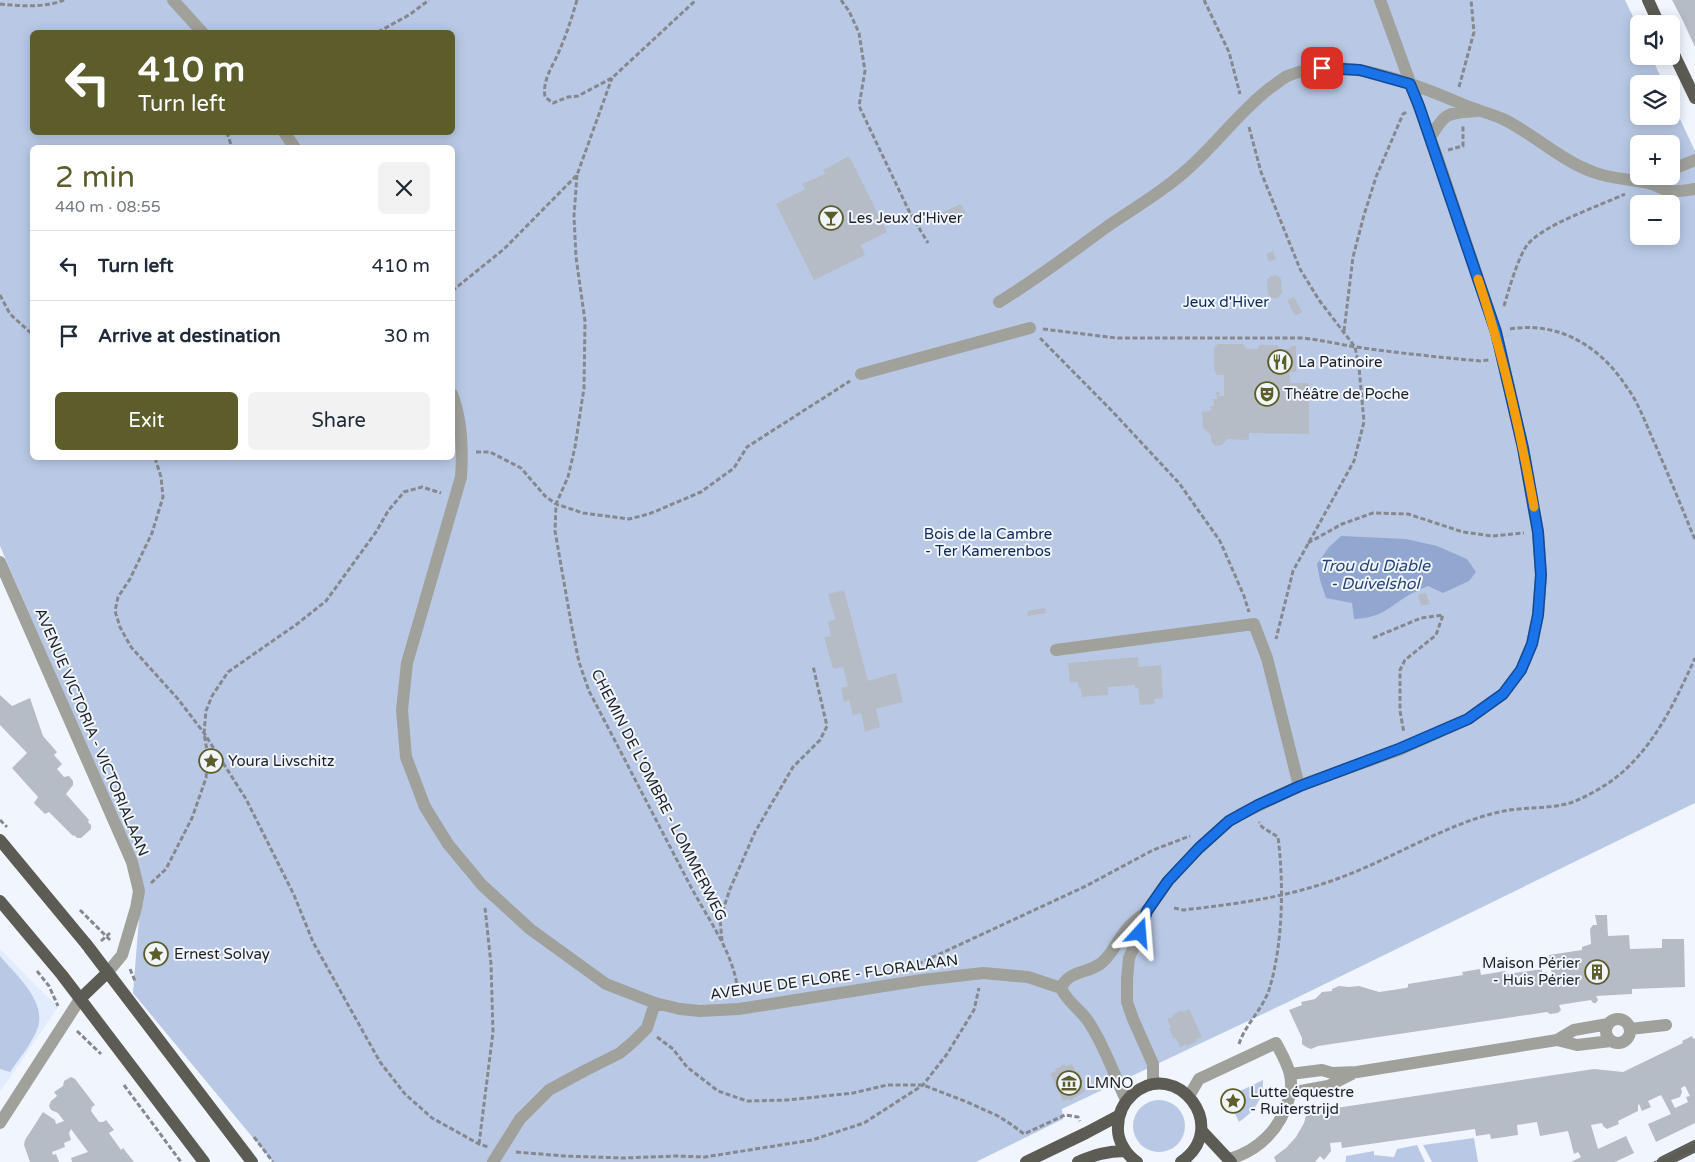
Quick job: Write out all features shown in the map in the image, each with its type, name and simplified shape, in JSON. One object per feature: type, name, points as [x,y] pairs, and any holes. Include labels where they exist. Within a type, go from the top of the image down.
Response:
[{"type":"main road","points":[[1648,0],[1655,15]]},
{"type":"main road","points":[[1680,65],[1695,96]]},
{"type":"main road","points":[[0,840],[92,944],[108,972],[252,1162]]},
{"type":"main road","points":[[0,901],[80,999],[204,1162]]},
{"type":"main road","points":[[80,999],[108,972]]},
{"type":"main road","points":[[1136,1162],[1125,1151],[1118,1134],[1118,1116],[1126,1100],[1138,1089],[1153,1084],[1170,1085],[1180,1089],[1197,1106],[1201,1118],[1202,1131],[1198,1145],[1189,1157],[1181,1162]]},
{"type":"main road","points":[[1026,1162],[1086,1134],[1118,1116]]},
{"type":"main road","points":[[1202,1131],[1230,1160]]},
{"type":"main road","points":[[1663,1162],[1695,1146]]},
{"type":"main road","points":[[1078,1162],[1103,1153],[1125,1151]]},
{"type":"street","points":[[173,0],[200,30]]},
{"type":"street","points":[[1126,1100],[1103,1044],[1087,1018],[1065,997],[1061,988],[1067,978],[1101,964],[1127,929],[1147,911],[1168,881],[1199,848],[1229,821],[1300,786],[1407,746],[1468,719],[1503,694],[1521,670],[1532,644],[1538,615],[1541,575],[1538,532],[1523,448],[1496,332],[1436,153],[1380,0]]},
{"type":"street","points":[[999,302],[1027,285],[1167,187],[1192,166],[1244,110],[1288,75],[1312,68],[1332,67],[1360,70],[1440,94],[1502,118],[1568,160],[1593,172],[1621,180],[1630,180]]},
{"type":"street","points":[[1430,138],[1438,124],[1448,114],[1480,111]]},
{"type":"street","points":[[1680,166],[1695,160]]},
{"type":"street","points":[[1661,185],[1670,191],[1695,189]]},
{"type":"street","points":[[861,374],[1030,328]]},
{"type":"street","name":"AVENUE DE FLORE - FLORALAAN","points":[[455,401],[463,451],[461,477],[407,663],[402,710],[406,757],[425,807],[448,844],[482,884],[530,929],[606,984],[655,1003],[680,1009],[700,1011],[739,1008],[922,980],[983,973],[1028,977],[1061,988]]},
{"type":"street","name":"AVENUE VICTORIA - VICTORIALAAN","points":[[0,562],[132,862],[139,891],[122,955],[108,972]]},
{"type":"street","points":[[1056,650],[1254,624],[1267,658],[1300,786]]},
{"type":"street","points":[[1147,911],[1129,958],[1127,1002],[1132,1019],[1153,1064],[1153,1084]]},
{"type":"street","points":[[0,1123],[80,999]]},
{"type":"street","points":[[493,1162],[520,1119],[550,1090],[620,1053],[647,1028],[655,1003]]},
{"type":"street","points":[[1290,1074],[1322,1070],[1357,1072],[1557,1040],[1574,1030],[1608,1024],[1612,1020],[1621,1019],[1625,1021],[1630,1029],[1628,1038],[1624,1042],[1615,1043],[1611,1041],[1577,1045],[1557,1040]]},
{"type":"street","points":[[1608,1024],[1606,1033],[1611,1041]]},
{"type":"street","points":[[1630,1029],[1666,1025]]},
{"type":"street","points":[[1189,1096],[1200,1079],[1276,1043],[1290,1074],[1290,1093],[1285,1113],[1271,1133],[1245,1153],[1230,1160]]},
{"type":"street","points":[[1290,1093],[1328,1086],[1357,1072]]},
{"type":"path","points":[[0,4],[25,7],[64,0]]},
{"type":"path","points":[[382,30],[409,15],[429,0]]},
{"type":"path","points":[[577,0],[560,50],[547,76],[544,91],[545,97],[553,103],[568,97],[578,96],[612,78],[696,0]]},
{"type":"path","points":[[841,0],[849,11],[859,33],[865,71],[859,106],[909,211],[928,243]]},
{"type":"path","points":[[1204,0],[1229,52],[1261,172],[1300,269],[1319,300],[1354,347],[1359,367],[1364,422],[1354,461],[1293,571],[1277,637],[1267,658]]},
{"type":"path","points":[[1461,80],[1474,32],[1470,0]]},
{"type":"path","points":[[455,289],[504,249],[577,175],[612,78]]},
{"type":"path","points":[[1344,332],[1353,256],[1376,177],[1402,114],[1419,106]]},
{"type":"path","points":[[1436,153],[1463,146],[1464,129],[1460,112]]},
{"type":"path","name":"CHEMIN DE L'OMBRE - LOMMERWEG","points":[[577,175],[574,216],[576,257],[585,321],[584,388],[574,454],[568,476],[556,504],[555,531],[579,662],[589,691],[722,944],[738,990],[739,1008]]},
{"type":"path","points":[[1643,185],[1545,230],[1527,245],[1517,268],[1496,332],[1530,327],[1558,331],[1587,345],[1613,368],[1639,408],[1695,540]]},
{"type":"path","points":[[0,295],[10,314],[30,332]]},
{"type":"path","points":[[1030,328],[1116,338],[1302,338],[1331,341],[1354,347],[1480,361],[1502,359]]},
{"type":"path","points":[[1030,328],[1113,412],[1179,483],[1220,541],[1254,624]]},
{"type":"path","points":[[463,451],[490,452],[521,468],[545,496],[556,504],[583,512],[629,519],[649,514],[701,492],[734,468],[747,448],[817,400],[861,374]]},
{"type":"path","points":[[156,460],[161,477],[163,497],[152,533],[130,578],[118,597],[116,611],[120,627],[131,647],[178,699],[204,733],[246,799],[294,895],[313,942],[380,1062],[404,1094],[432,1118],[479,1144],[493,1032],[491,964],[482,884]]},
{"type":"path","points":[[139,891],[153,882],[166,869],[192,818],[206,778],[208,757],[204,733],[206,711],[212,696],[228,672],[297,624],[326,601],[376,532],[388,511],[404,492],[422,487],[456,497]]},
{"type":"path","points":[[1308,544],[1342,524],[1373,513],[1408,514],[1463,532],[1492,536],[1538,532]]},
{"type":"path","points":[[1372,638],[1421,618],[1443,615],[1436,635],[1405,660],[1400,670],[1400,711],[1407,746]]},
{"type":"path","points":[[1174,908],[1183,910],[1282,896],[1341,878],[1463,824],[1496,812],[1561,804],[1584,798],[1611,782],[1640,756],[1672,707],[1695,658]]},
{"type":"path","points":[[722,944],[720,919],[730,889],[755,832],[793,767],[820,740],[827,726],[813,666]]},
{"type":"path","points":[[1232,1064],[1240,1041],[1268,992],[1277,956],[1282,896],[1278,837],[1262,827],[1250,809]]},
{"type":"path","points":[[917,965],[1086,886],[1153,850],[1195,834]]},
{"type":"path","points":[[92,944],[103,931]]},
{"type":"path","points":[[92,944],[110,933]]},
{"type":"path","points":[[34,967],[45,981],[56,1003],[67,1019],[106,1060]]},
{"type":"path","points":[[45,981],[57,970]]},
{"type":"path","points":[[500,1151],[624,1158],[705,1157],[812,1140],[864,1123],[923,1085],[947,1054],[974,1010],[983,973]]},
{"type":"path","points":[[647,1028],[673,1049],[687,1067],[718,1091],[747,1101],[788,1100],[853,1093],[887,1085],[923,1085],[998,1116],[1024,1134],[1065,1115],[1078,1116],[1082,1125]]},
{"type":"path","points":[[124,1084],[181,1162]]},
{"type":"path","points":[[564,1156],[568,1162]]},
{"type":"path","points":[[703,1162],[705,1157]]},
{"type":"shaded area","points":[[0,949],[58,1007],[0,1092]]},
{"type":"green space","name":"Bois de la Cambre - Ter Kamerenbos","points":[[0,0],[1625,0],[1632,15],[1630,15],[1630,65],[1655,65],[1660,75],[1630,75],[1630,125],[1680,125],[1680,119],[1695,151],[1695,803],[1286,1003],[1062,1109],[1063,1119],[976,1162],[273,1162],[133,993],[140,906],[136,860],[0,546]]},
{"type":"green space","points":[[0,956],[23,981],[39,1011],[39,1022],[36,1032],[10,1072],[0,1069]]},
{"type":"green space","points":[[1263,1080],[1260,1099],[1249,1114],[1239,1122],[1234,1111],[1244,1105],[1238,1092]]},
{"type":"green space","points":[[1154,1100],[1164,1100],[1174,1104],[1181,1111],[1185,1126],[1181,1141],[1174,1148],[1164,1152],[1154,1152],[1144,1148],[1137,1141],[1133,1131],[1133,1121],[1137,1111],[1144,1104]]},
{"type":"green space","points":[[1474,1138],[1478,1162],[1432,1162],[1423,1145]]},
{"type":"green space","points":[[1417,1145],[1425,1162],[1344,1162],[1346,1161],[1346,1156],[1374,1151],[1374,1155],[1394,1157],[1397,1149]]},
{"type":"water","name":"Trou du Diable - Duivelshol","points":[[1341,536],[1406,539],[1437,546],[1467,559],[1476,572],[1469,581],[1443,593],[1428,586],[1407,596],[1377,615],[1354,619],[1352,603],[1326,598],[1317,564],[1329,547]]},
{"type":"building","points":[[1672,0],[1695,0],[1695,47],[1683,21]]},
{"type":"building","name":"Les Jeux d'Hiver","points":[[849,156],[887,232],[861,245],[865,255],[814,280],[776,204],[805,189],[802,184],[825,174],[823,170]]},
{"type":"building","points":[[961,204],[966,213],[946,223],[941,213]]},
{"type":"building","points":[[1273,251],[1276,259],[1269,262],[1266,254]]},
{"type":"building","points":[[1277,275],[1281,279],[1282,293],[1278,298],[1272,298],[1268,294],[1267,280],[1271,276]]},
{"type":"building","points":[[1294,297],[1302,312],[1295,316],[1287,300]]},
{"type":"building","name":"Théâtre de Poche","points":[[1218,344],[1243,344],[1247,349],[1257,349],[1260,345],[1277,345],[1280,349],[1289,349],[1291,346],[1296,346],[1296,372],[1290,372],[1290,381],[1291,383],[1309,383],[1309,434],[1249,433],[1249,440],[1227,439],[1222,445],[1215,446],[1211,441],[1211,435],[1203,428],[1202,412],[1211,411],[1210,406],[1214,406],[1213,399],[1217,399],[1216,392],[1220,392],[1219,396],[1224,396],[1224,375],[1217,375],[1214,369],[1214,348]]},
{"type":"building","points":[[844,590],[868,681],[896,673],[903,702],[876,709],[880,727],[865,732],[861,713],[853,715],[849,700],[844,702],[841,688],[848,686],[843,667],[833,669],[824,637],[831,636],[828,622],[835,619],[828,594]]},
{"type":"building","points":[[1426,593],[1430,604],[1421,606],[1418,595]]},
{"type":"building","points":[[1045,608],[1046,613],[1028,616],[1027,611]]},
{"type":"building","points":[[1138,657],[1139,667],[1161,665],[1163,698],[1154,699],[1155,704],[1140,705],[1138,688],[1135,688],[1135,685],[1108,687],[1108,695],[1082,697],[1078,682],[1070,683],[1068,663]]},
{"type":"building","points":[[0,695],[12,706],[30,698],[43,736],[57,752],[54,755],[62,764],[57,769],[64,777],[69,776],[73,781],[73,785],[66,794],[89,820],[88,822],[91,825],[91,829],[81,838],[73,836],[49,812],[45,814],[34,803],[38,797],[12,768],[27,753],[0,725]]},
{"type":"building","points":[[1595,915],[1607,915],[1608,936],[1629,935],[1630,949],[1662,948],[1662,939],[1684,939],[1685,987],[1632,989],[1632,994],[1596,996],[1598,1000],[1596,1003],[1593,1003],[1591,1000],[1559,1005],[1561,1010],[1558,1013],[1550,1014],[1547,1012],[1318,1046],[1311,1049],[1302,1044],[1302,1038],[1289,1010],[1302,1005],[1301,1002],[1315,999],[1322,992],[1332,991],[1332,989],[1339,986],[1359,986],[1379,992],[1406,988],[1408,984],[1463,975],[1462,972],[1480,969],[1481,975],[1505,971],[1508,974],[1542,969],[1542,972],[1547,972],[1548,983],[1553,982],[1549,955],[1582,950],[1582,947],[1591,944],[1590,929],[1593,925],[1597,925]]},
{"type":"building","points":[[1189,1009],[1202,1037],[1187,1046],[1186,1044],[1180,1047],[1169,1029],[1171,1028],[1167,1019],[1182,1010],[1183,1012]]},
{"type":"building","points":[[1692,1036],[1693,1039],[1695,1038],[1695,1123],[1656,1142],[1648,1124],[1671,1114],[1661,1095],[1648,1101],[1651,1107],[1642,1111],[1639,1104],[1638,1111],[1618,1121],[1619,1124],[1607,1129],[1602,1123],[1591,1125],[1598,1149],[1626,1136],[1634,1153],[1615,1162],[1571,1162],[1581,1157],[1578,1152],[1574,1154],[1568,1131],[1540,1136],[1537,1122],[1517,1125],[1518,1135],[1491,1139],[1490,1134],[1476,1136],[1475,1129],[1342,1148],[1341,1142],[1330,1143],[1331,1151],[1324,1160],[1320,1156],[1315,1162],[1276,1162],[1274,1157],[1296,1137],[1309,1112],[1324,1110],[1323,1108],[1336,1108],[1594,1069],[1623,1072],[1683,1043],[1682,1041]],"holes":[[[1685,1086],[1690,1096],[1686,1097],[1688,1102],[1675,1108],[1671,1100],[1680,1097],[1681,1088]]]},
{"type":"building","points":[[1065,1064],[1066,1066],[1072,1064],[1076,1072],[1078,1071],[1085,1091],[1070,1101],[1069,1099],[1063,1101],[1050,1074]]},
{"type":"building","points":[[71,1077],[75,1079],[95,1105],[91,1111],[99,1122],[106,1120],[114,1130],[109,1133],[121,1150],[123,1148],[134,1162],[72,1162],[71,1158],[88,1152],[71,1129],[69,1133],[71,1140],[64,1143],[65,1147],[52,1152],[53,1155],[56,1154],[59,1162],[30,1162],[24,1145],[25,1140],[43,1112],[55,1120],[56,1124],[64,1121],[49,1106],[51,1101],[57,1096],[54,1092],[63,1086],[64,1081]]},
{"type":"tram line","points":[[1654,1162],[1695,1142]]},
{"type":"tram line","points":[[1672,1162],[1695,1151]]},
{"type":"slow traffic","points":[[1478,279],[1496,332],[1523,448],[1534,507]]},
{"type":"place","name":"Les Jeux d'Hiver","points":[[831,218]]},
{"type":"place","name":"La Patinoire","points":[[1280,362]]},
{"type":"place","name":"Théâtre de Poche","points":[[1267,394]]},
{"type":"place","name":"Youra Livschitz","points":[[211,761]]},
{"type":"place","name":"Ernest Solvay","points":[[156,954]]},
{"type":"place","name":"Maison Périer - Huis Périer","points":[[1597,972]]},
{"type":"place","name":"LMNO","points":[[1069,1083]]},
{"type":"place","name":"Lutte équestre - Ruiterstrijd","points":[[1233,1101]]},
{"type":"route","points":[[1140,933],[1147,911],[1168,881],[1199,848],[1229,821],[1258,805],[1300,786],[1401,748],[1468,719],[1503,694],[1521,670],[1532,644],[1538,615],[1541,575],[1538,532],[1523,448],[1496,332],[1419,106],[1410,84],[1360,70],[1332,67],[1322,68]]},
{"type":"park label","name":"Jeux d'Hiver","points":[[1226,302]]}]
